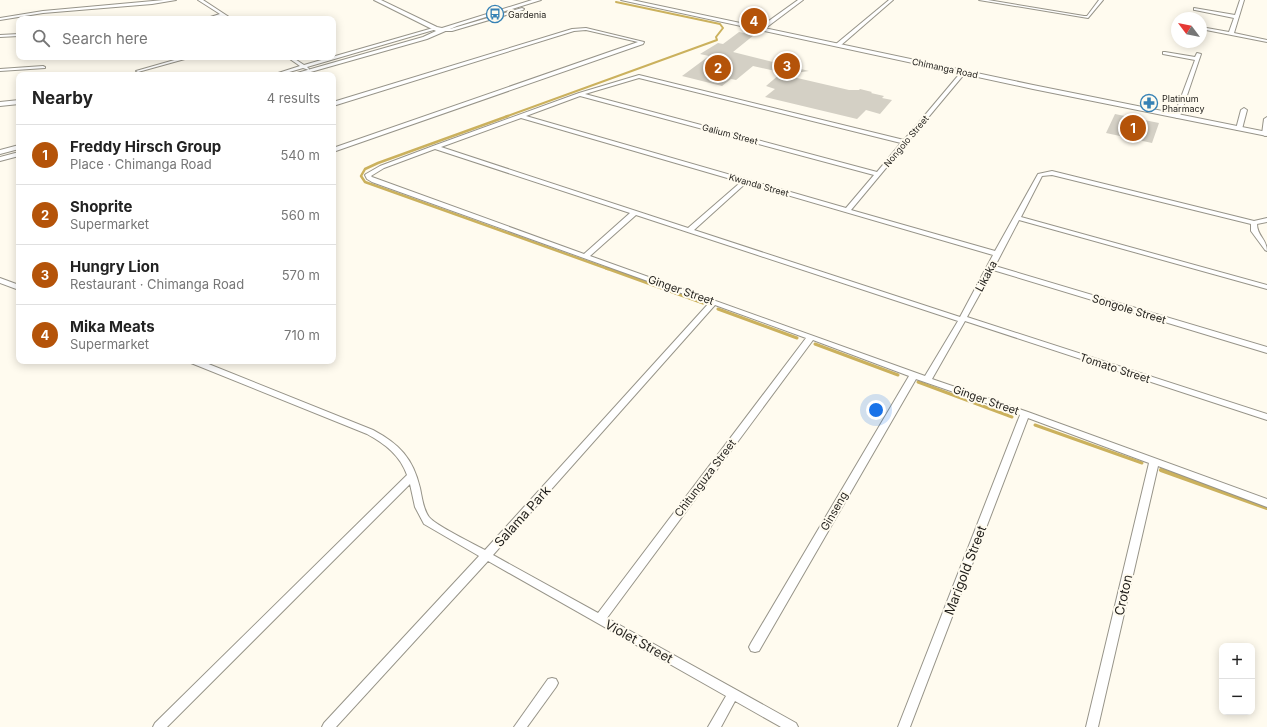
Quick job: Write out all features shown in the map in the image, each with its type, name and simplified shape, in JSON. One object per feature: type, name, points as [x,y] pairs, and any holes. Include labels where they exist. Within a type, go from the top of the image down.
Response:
[{"type":"street","points":[[105,8],[113,0]]},
{"type":"street","points":[[20,16],[53,11],[105,8],[174,0]]},
{"type":"street","points":[[200,0],[223,15]]},
{"type":"street","points":[[378,0],[438,30],[450,30],[522,9]]},
{"type":"street","points":[[290,72],[425,38],[438,30],[538,0]]},
{"type":"street","name":"Chimanga Road","points":[[624,0],[1266,134]]},
{"type":"street","points":[[761,29],[801,0]]},
{"type":"street","points":[[838,45],[891,0]]},
{"type":"street","points":[[981,0],[1084,17],[1088,17],[1101,0]]},
{"type":"street","points":[[1231,34],[1242,0]]},
{"type":"street","points":[[1195,9],[1236,16]]},
{"type":"street","points":[[219,16],[223,15]]},
{"type":"street","points":[[0,19],[16,17]]},
{"type":"street","points":[[336,103],[574,30],[586,29],[642,42],[336,149]]},
{"type":"street","points":[[1207,29],[1267,41]]},
{"type":"street","points":[[0,36],[16,35]]},
{"type":"street","points":[[1165,53],[1198,56],[1177,116]]},
{"type":"street","points":[[138,70],[178,60]]},
{"type":"street","points":[[294,60],[307,69]]},
{"type":"street","points":[[0,70],[43,67]]},
{"type":"street","points":[[300,72],[307,69]]},
{"type":"street","name":"Nongolo Street","points":[[847,211],[964,72]]},
{"type":"street","name":"Ginger Street","points":[[905,142],[639,76],[581,94],[382,166],[368,175],[369,178],[1025,414],[1267,503]]},
{"type":"street","name":"Galium Street","points":[[581,94],[878,174]]},
{"type":"street","points":[[0,104],[16,102]]},
{"type":"street","points":[[1239,129],[1244,110]]},
{"type":"street","name":"Kwanda Street","points":[[521,116],[997,254]]},
{"type":"street","points":[[1266,134],[1267,118]]},
{"type":"street","name":"Tomato Street","points":[[435,147],[634,213],[1267,417]]},
{"type":"street","points":[[0,152],[16,148]]},
{"type":"street","points":[[0,159],[16,155]]},
{"type":"street","name":"Likaka","points":[[927,380],[991,267],[1040,175],[1052,173],[1254,223]]},
{"type":"street","points":[[690,230],[745,181]]},
{"type":"street","points":[[585,256],[634,213]]},
{"type":"street","points":[[1018,218],[1267,287]]},
{"type":"street","points":[[1267,220],[1254,223],[1254,231],[1267,249]]},
{"type":"street","name":"Songole Street","points":[[991,267],[1267,350]]},
{"type":"street","points":[[0,280],[16,287]]},
{"type":"street","name":"Salama Park","points":[[328,727],[486,556],[714,302]]},
{"type":"street","name":"Chitunguza Street","points":[[600,619],[811,337]]},
{"type":"street","name":"Violet Street","points":[[201,364],[370,432],[385,441],[399,452],[408,465],[421,509],[427,521],[486,556],[792,727]]},
{"type":"street","name":"Ginseng","points":[[755,648],[914,375]]},
{"type":"street","name":"Marigold Street","points":[[904,727],[1025,414]]},
{"type":"street","name":"Croton","points":[[1092,727],[1154,462]]},
{"type":"street","points":[[158,727],[412,476]]},
{"type":"street","points":[[520,727],[552,683]]},
{"type":"street","points":[[714,727],[733,694]]},
{"type":"building","points":[[739,32],[754,35],[733,52],[809,71],[789,74],[753,66],[736,80],[731,79],[722,86],[682,76],[709,56],[700,54],[718,43],[723,44]]},
{"type":"building","points":[[780,74],[849,90],[860,89],[884,96],[882,98],[892,100],[880,114],[866,110],[857,119],[765,97],[775,89],[766,86]]},
{"type":"building","points":[[1115,114],[1159,123],[1152,143],[1106,133]]},
{"type":"waterway","points":[[505,117],[717,40],[716,37],[723,28],[720,24],[616,2]]},
{"type":"waterway","points":[[508,116],[378,163],[365,169],[361,176],[365,182],[608,269]]},
{"type":"waterway","points":[[606,268],[703,303]]},
{"type":"waterway","points":[[718,309],[797,338]]},
{"type":"waterway","points":[[815,344],[898,375]]},
{"type":"waterway","points":[[918,382],[1012,417]]},
{"type":"waterway","points":[[1035,425],[1142,463]]},
{"type":"waterway","points":[[1161,470],[1267,508]]},
{"type":"place","name":"Gardenia","points":[[495,14]]},
{"type":"place","name":"Mika Meats","points":[[754,21]]},
{"type":"place","name":"Hungry Lion","points":[[787,66]]},
{"type":"place","name":"Shoprite","points":[[718,68]]},
{"type":"place","name":"Platinum Pharmacy","points":[[1149,103]]},
{"type":"place","name":"Freddy Hirsch Group","points":[[1133,128]]}]
